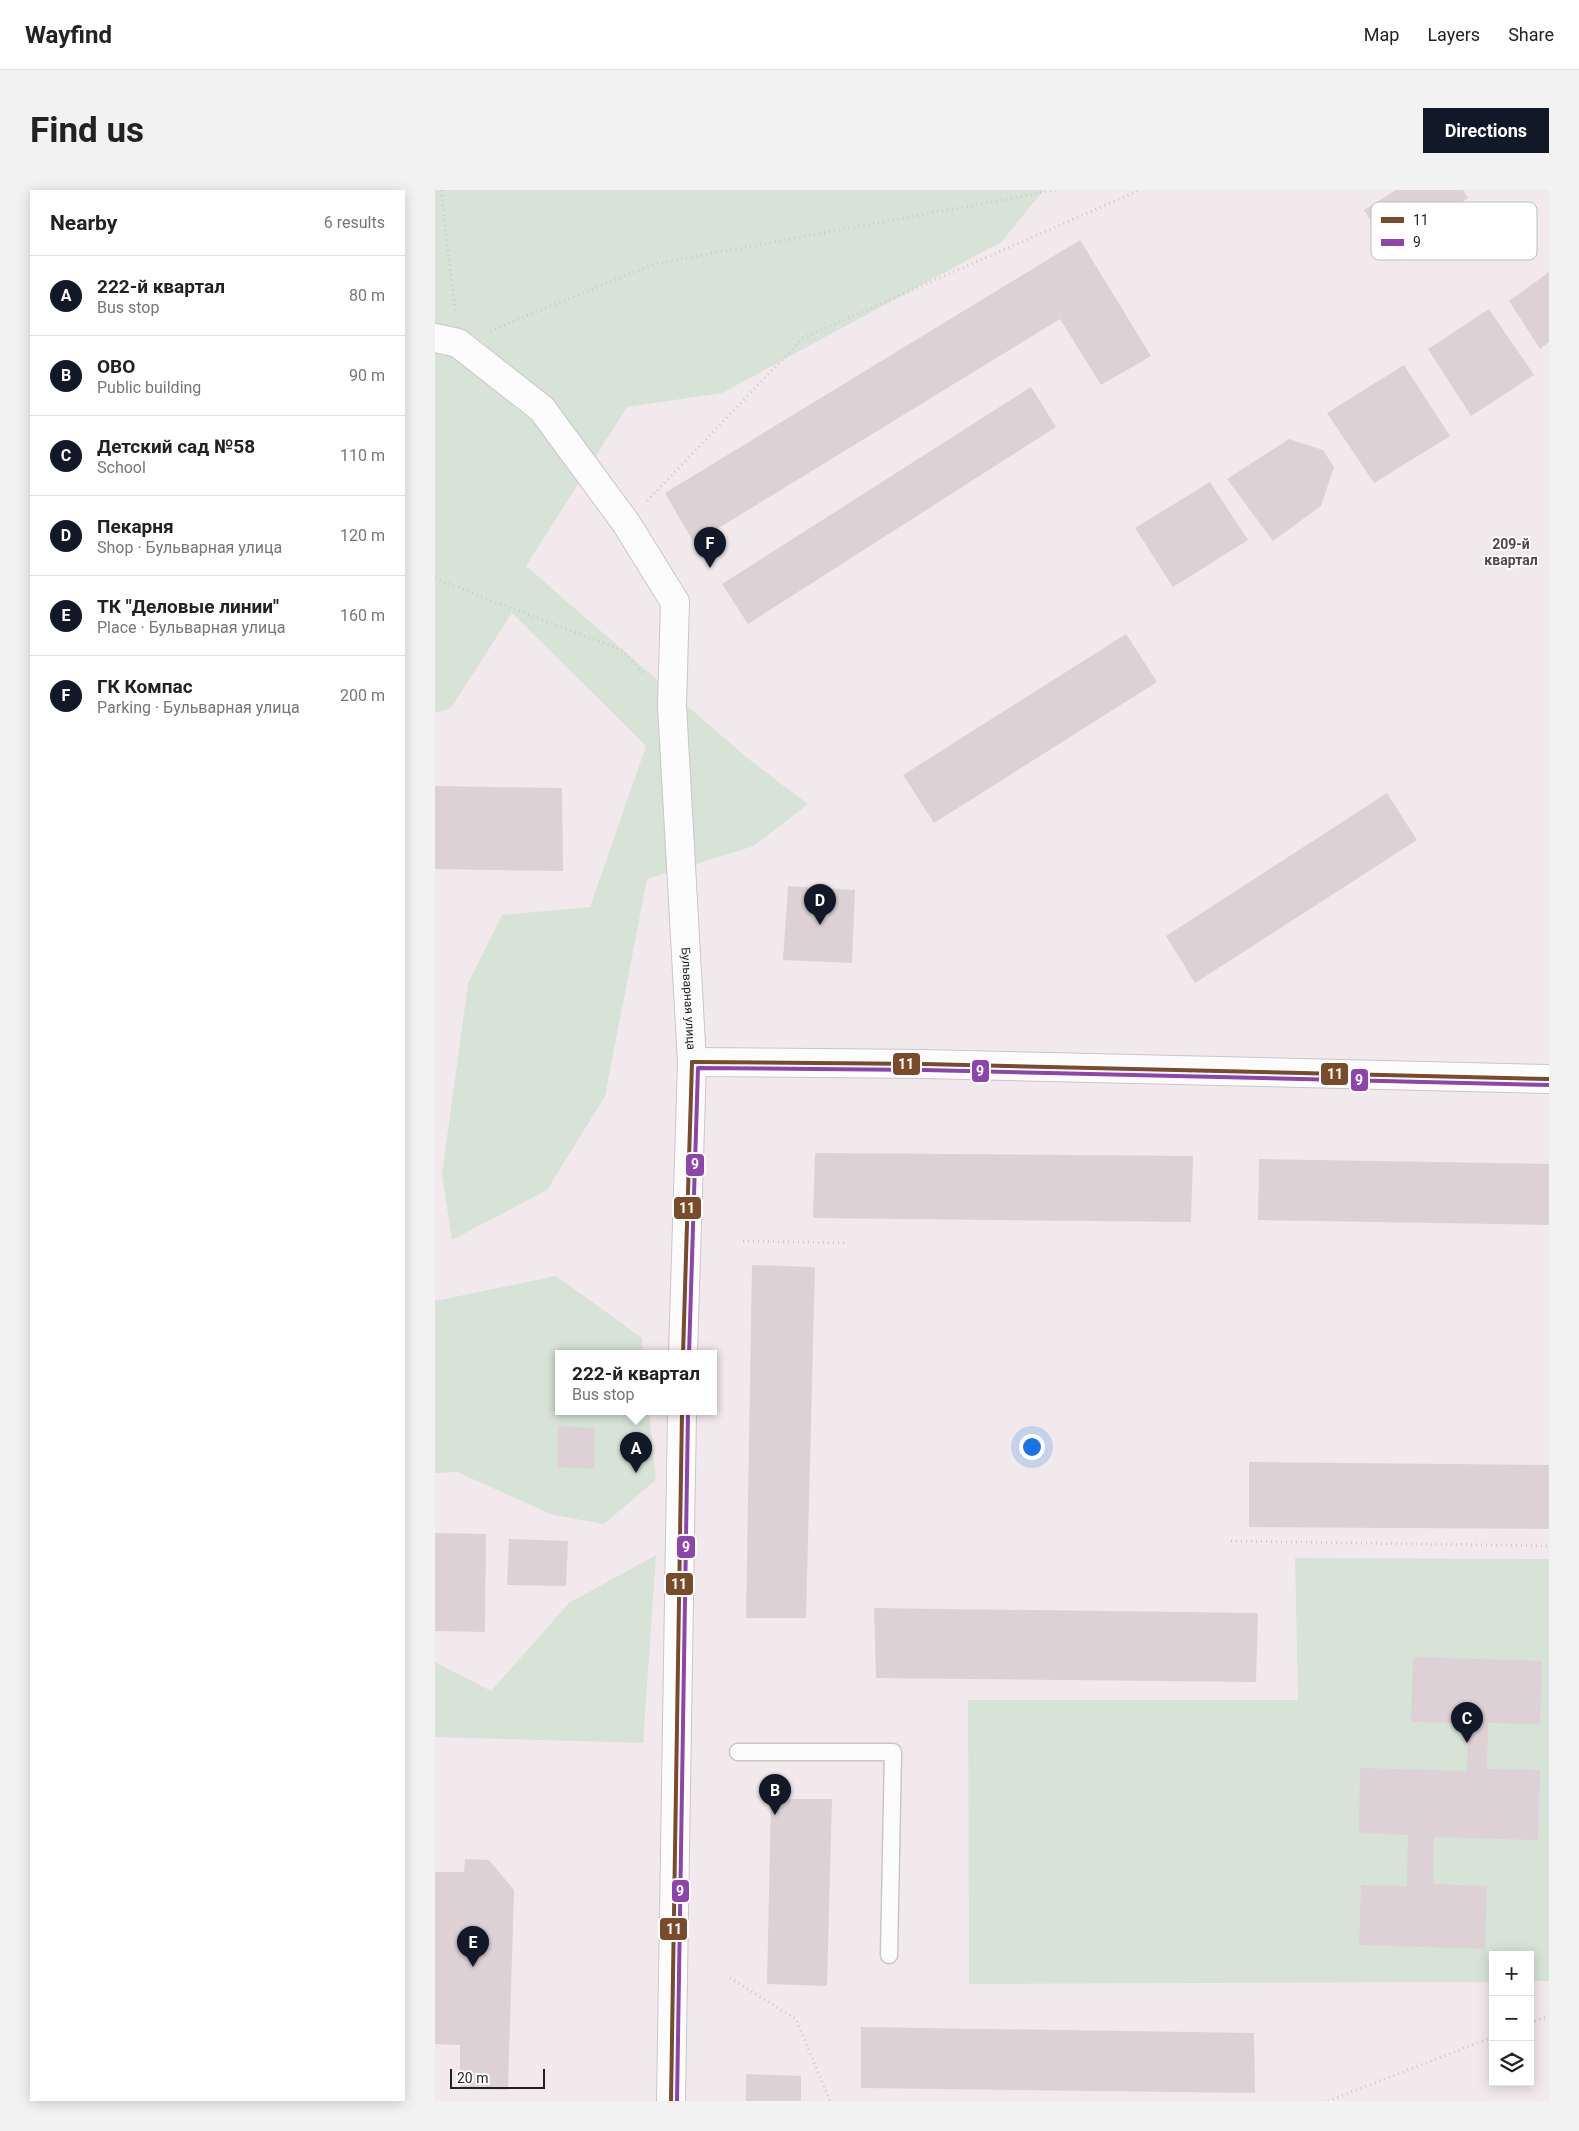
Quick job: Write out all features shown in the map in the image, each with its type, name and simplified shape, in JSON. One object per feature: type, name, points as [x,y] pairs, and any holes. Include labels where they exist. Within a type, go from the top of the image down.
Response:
[{"type":"street","name":"Бульварная улица","points":[[447,341],[542,409],[626,523],[675,602],[672,705],[692,1062],[683,1350]]},
{"type":"street","points":[[692,1062],[924,1064],[1549,1080]]},
{"type":"street","points":[[671,2101],[682,1415]]},
{"type":"lane","points":[[738,1752],[893,1752],[889,1954]]},
{"type":"path","points":[[441,190],[447,341],[654,264],[1056,190]]},
{"type":"path","points":[[626,523],[803,338],[1140,190]]},
{"type":"path","points":[[435,578],[622,650],[672,705]]},
{"type":"path","points":[[743,1241],[847,1244]]},
{"type":"path","points":[[1231,1541],[1549,1546]]},
{"type":"path","points":[[730,1978],[796,2019],[830,2101]]},
{"type":"path","points":[[1534,2022],[1549,2016]]},
{"type":"path","points":[[1327,2101],[1489,2039]]},
{"type":"shaded area","points":[[435,190],[1044,190],[1001,242],[722,393],[627,407],[526,566],[746,757],[808,804],[754,846],[647,879],[605,1096],[547,1190],[452,1240],[442,1174],[468,984],[502,915],[590,907],[646,746],[512,613],[451,708],[435,713]]},
{"type":"shaded area","points":[[556,1276],[642,1338],[643,1350],[555,1350],[555,1415],[649,1415],[656,1480],[604,1524],[553,1515],[457,1472],[435,1473],[435,1301]]},
{"type":"shaded area","points":[[656,1555],[643,1743],[435,1737],[435,1662],[491,1691],[569,1603]]},
{"type":"shaded area","points":[[1295,1558],[1549,1559],[1549,1981],[1534,1981],[1534,1951],[1489,1951],[1489,1982],[969,1984],[968,1700],[1298,1700]]},
{"type":"building","points":[[1396,190],[1463,190],[1468,198],[1462,202],[1377,202]]},
{"type":"building","points":[[1371,206],[1371,221],[1364,210]]},
{"type":"building","points":[[1080,240],[1151,356],[1101,385],[1060,319],[694,543],[665,493]]},
{"type":"building","points":[[1549,272],[1549,342],[1540,349],[1509,301]]},
{"type":"building","points":[[1489,309],[1534,375],[1471,416],[1428,349]]},
{"type":"building","points":[[1404,365],[1450,436],[1374,483],[1327,413]]},
{"type":"building","points":[[1031,387],[1056,427],[748,624],[722,584]]},
{"type":"building","points":[[1289,439],[1323,450],[1334,467],[1321,506],[1273,541],[1227,479]]},
{"type":"building","points":[[1210,482],[1248,540],[1173,587],[1135,528]]},
{"type":"building","points":[[1126,634],[1157,682],[934,823],[903,775]]},
{"type":"building","points":[[435,786],[562,788],[563,871],[435,869]]},
{"type":"building","points":[[1387,793],[1417,840],[1195,983],[1166,936]]},
{"type":"building","points":[[788,886],[855,890],[852,963],[783,960]]},
{"type":"building","points":[[815,1153],[1193,1156],[1191,1222],[813,1218]]},
{"type":"building","points":[[1259,1159],[1549,1164],[1549,1225],[1258,1220]]},
{"type":"building","points":[[752,1265],[815,1267],[806,1618],[746,1618]]},
{"type":"building","points":[[558,1426],[595,1428],[594,1469],[557,1467]]},
{"type":"building","points":[[1249,1462],[1549,1465],[1549,1529],[1249,1527]]},
{"type":"building","points":[[435,1533],[486,1534],[485,1632],[435,1631]]},
{"type":"building","points":[[509,1539],[568,1541],[566,1586],[507,1585]]},
{"type":"building","points":[[874,1608],[1258,1613],[1256,1682],[876,1678]]},
{"type":"building","points":[[1413,1657],[1542,1661],[1540,1724],[1488,1723],[1487,1769],[1540,1770],[1538,1840],[1434,1837],[1433,1884],[1487,1886],[1485,1949],[1359,1945],[1361,1885],[1407,1886],[1408,1835],[1359,1833],[1360,1768],[1467,1771],[1468,1723],[1411,1722]]},
{"type":"building","points":[[771,1799],[832,1799],[827,1986],[767,1984]]},
{"type":"building","points":[[465,1859],[489,1860],[514,1890],[508,2090],[460,2089],[460,2045],[435,2044],[435,1872],[464,1872]]},
{"type":"building","points":[[861,2027],[1254,2033],[1255,2093],[861,2088]]},
{"type":"building","points":[[746,2074],[801,2076],[801,2101],[746,2101]]},
{"type":"transit line","name":"11","points":[[692,1062],[924,1064],[1549,1079]]},
{"type":"transit line","name":"11","points":[[683,1350],[692,1062]]},
{"type":"transit line","name":"9","points":[[689,1350],[698,1068],[924,1070],[1549,1085]]},
{"type":"transit line","name":"11","points":[[671,2101],[682,1415]]},
{"type":"transit line","name":"9","points":[[677,2101],[688,1415]]},
{"type":"place","name":"ГК Компас","points":[[710,568]]},
{"type":"place","name":"Пекарня","points":[[820,925]]},
{"type":"place","name":"222-й квартал","points":[[636,1473]]},
{"type":"place","name":"Детский сад №58","points":[[1467,1743]]},
{"type":"place","name":"ОВО","points":[[775,1815]]},
{"type":"place","name":"ТК \"Деловые линии\"","points":[[473,1967]]},
{"type":"district","name":"209-й квартал","points":[[1511,552]]}]
